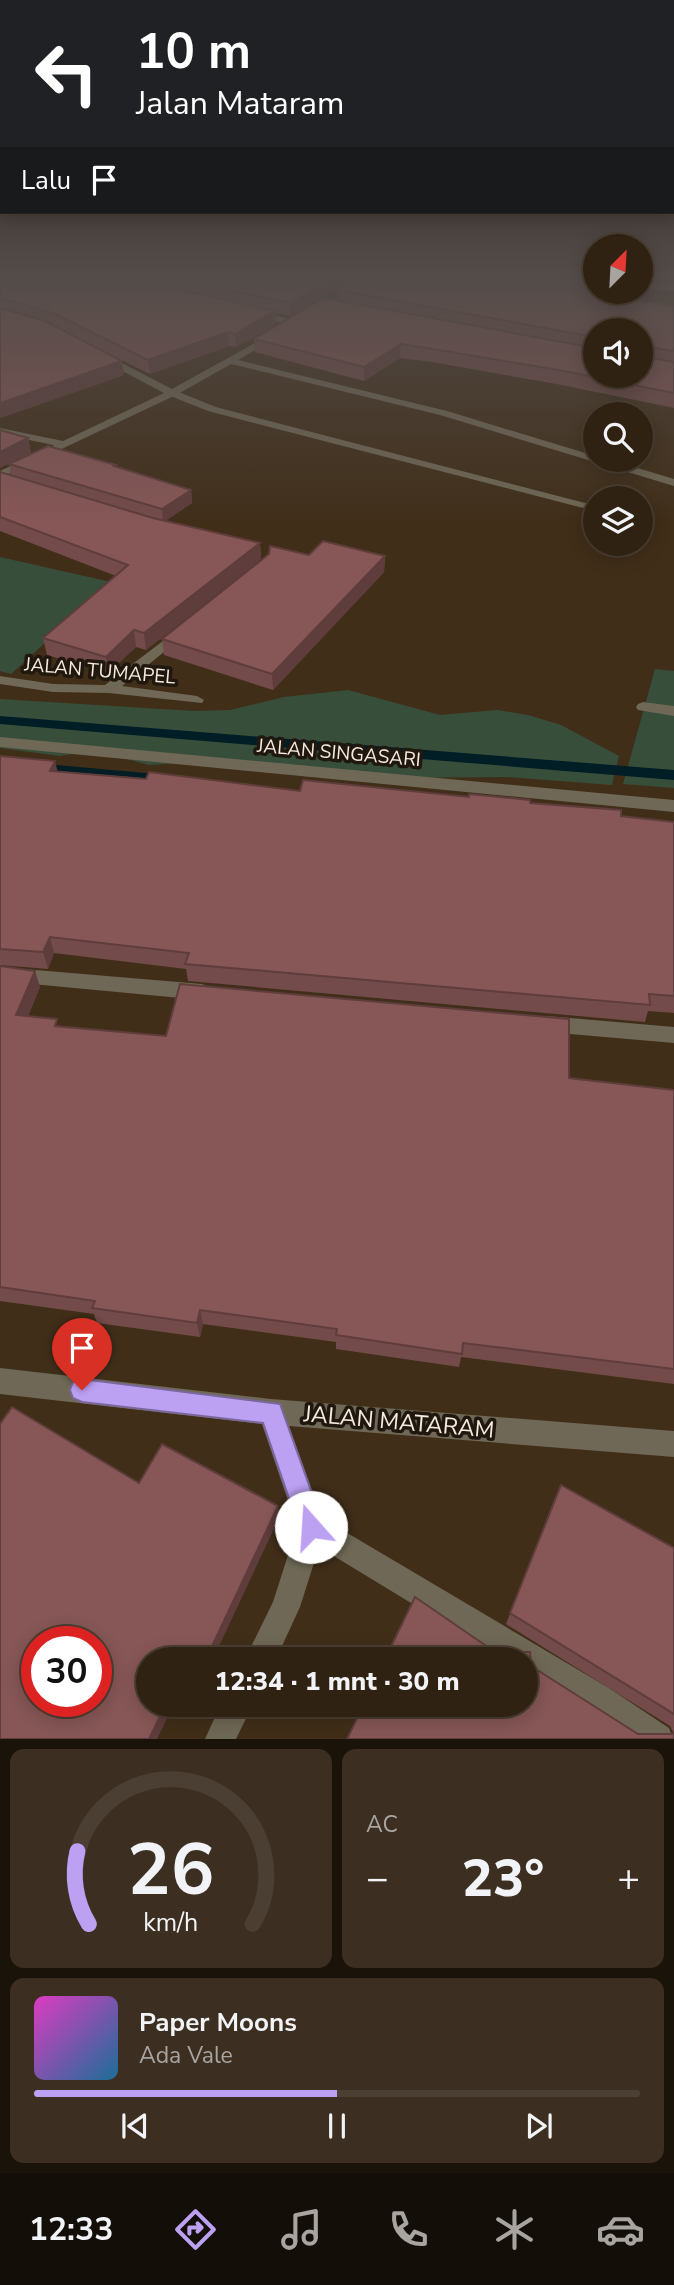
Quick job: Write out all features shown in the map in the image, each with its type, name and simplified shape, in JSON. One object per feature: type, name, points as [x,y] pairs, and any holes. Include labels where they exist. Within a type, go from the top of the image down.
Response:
[{"type":"street","points":[[107,359],[172,393],[212,409],[583,504]]},
{"type":"street","points":[[0,478],[63,444],[172,393],[233,359]]},
{"type":"street","points":[[230,361],[443,413],[674,483]]},
{"type":"street","points":[[0,431],[63,444]]},
{"type":"street","points":[[0,478],[13,484]]},
{"type":"street","points":[[109,689],[191,623]]},
{"type":"street","name":"JALAN TUMAPEL","points":[[0,680],[53,688],[109,689],[197,700]]},
{"type":"street","points":[[643,706],[674,711]]},
{"type":"street","name":"JALAN SINGASARI","points":[[0,742],[674,806]]},
{"type":"street","points":[[0,974],[220,994]]},
{"type":"street","points":[[523,1021],[674,1035]]},
{"type":"street","name":"JALAN MATARAM","points":[[0,1381],[271,1412],[674,1444]]},
{"type":"street","points":[[266,1647],[286,1606],[311,1527],[271,1412]]},
{"type":"street","points":[[311,1527],[598,1699],[658,1739]]},
{"type":"street","points":[[220,1739],[231,1717]]},
{"type":"green space","points":[[0,557],[111,582],[11,674],[0,671]]},
{"type":"green space","points":[[655,669],[674,671],[674,788],[623,784]]},
{"type":"green space","points":[[348,690],[440,715],[497,710],[528,715],[561,725],[619,756],[612,785],[508,777],[373,778],[183,763],[149,765],[94,750],[60,756],[0,748],[0,699],[194,711],[230,710],[284,697]]},
{"type":"building","points":[[0,359],[122,361],[0,403]]},
{"type":"building","points":[[333,359],[377,359],[364,367]]},
{"type":"building","points":[[492,359],[583,359],[583,375],[564,371]]},
{"type":"building","points":[[653,359],[674,362],[674,393],[649,388],[653,388]]},
{"type":"building","points":[[0,430],[28,438],[0,452]]},
{"type":"building","points":[[48,446],[191,490],[162,509],[9,464]]},
{"type":"building","points":[[0,472],[153,518],[260,543],[144,633],[134,630],[106,657],[43,638],[128,565],[0,517]]},
{"type":"building","points":[[323,541],[385,556],[272,674],[162,639],[269,554],[270,546],[309,555]]},
{"type":"building","points":[[0,756],[55,761],[50,771],[146,779],[149,772],[300,791],[303,780],[621,810],[621,816],[674,822],[674,996],[649,994],[650,1005],[185,964],[189,953],[50,937],[43,952],[0,949]]},
{"type":"building","points":[[0,966],[35,971],[16,1015],[57,1019],[55,1026],[166,1036],[180,984],[569,1019],[569,1078],[674,1090],[674,1369],[463,1343],[462,1354],[336,1335],[337,1329],[200,1310],[197,1323],[92,1308],[95,1301],[0,1287]]},
{"type":"building","points":[[12,1407],[139,1483],[162,1444],[278,1506],[212,1647],[136,1647],[136,1717],[160,1717],[149,1739],[0,1739],[0,1424]]},
{"type":"building","points":[[561,1485],[674,1548],[674,1714],[510,1613]]},
{"type":"building","points":[[415,1597],[488,1647],[391,1647]]},
{"type":"building","points":[[538,1670],[638,1734],[674,1734],[674,1739],[347,1739],[358,1717],[538,1717]]},
{"type":"waterway","points":[[0,720],[674,775]]},
{"type":"waterway","points":[[0,765],[168,780]]},
{"type":"route","points":[[82,1390],[271,1412],[311,1527]]}]
